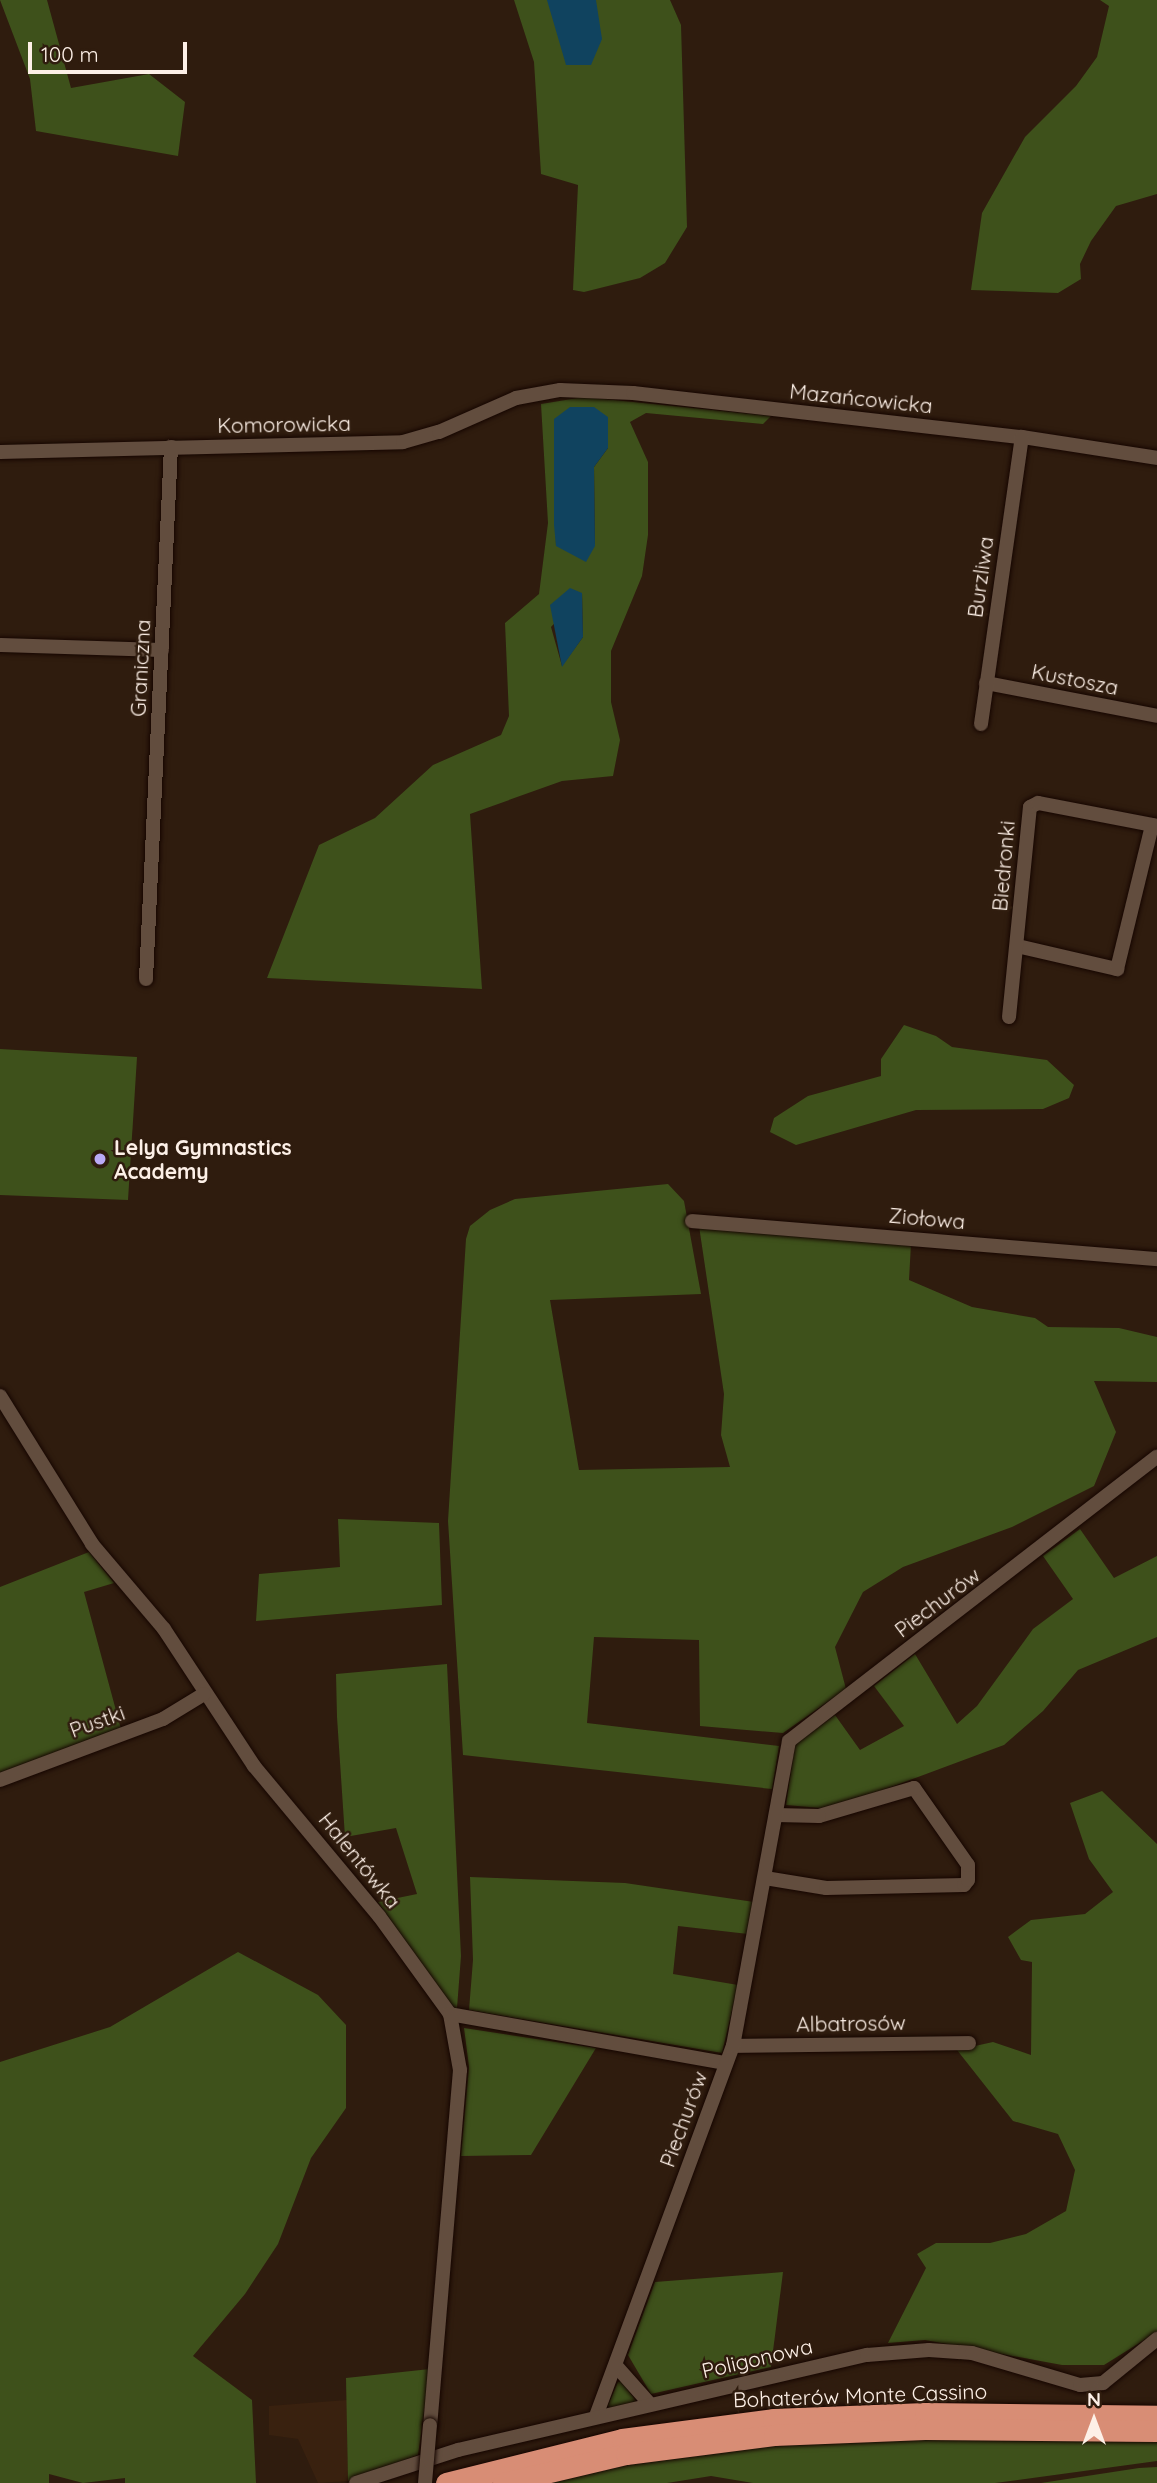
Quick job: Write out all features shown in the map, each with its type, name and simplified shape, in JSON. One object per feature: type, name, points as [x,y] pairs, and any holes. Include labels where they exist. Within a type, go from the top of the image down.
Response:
[{"type":"highway","name":"Bohaterów Monte Cassino","points":[[446,2483],[622,2439],[773,2419],[925,2413],[1157,2416]]},
{"type":"highway","name":"Bohaterów Monte Cassino","points":[[503,2483],[626,2454],[774,2435],[925,2429],[1157,2431]]},
{"type":"street","name":"Mazańcowicka","points":[[560,390],[633,393],[1022,437],[1157,458]]},
{"type":"street","name":"Komorowicka","points":[[0,452],[403,442],[439,432],[516,398],[560,390]]},
{"type":"street","name":"Burzliwa","points":[[981,724],[1022,437]]},
{"type":"street","name":"Graniczna","points":[[146,979],[172,447]]},
{"type":"street","points":[[0,645],[162,650]]},
{"type":"street","name":"Kustosza","points":[[986,683],[1157,716]]},
{"type":"street","name":"Biedronki","points":[[1009,1017],[1030,807],[1038,803],[1154,826]]},
{"type":"street","points":[[1017,946],[1117,969],[1154,826]]},
{"type":"street","name":"Ziołowa","points":[[692,1221],[1157,1259]]},
{"type":"street","name":"Halentówka","points":[[0,1396],[92,1544],[163,1629],[254,1766],[379,1916],[450,2014],[460,2070],[425,2483]]},
{"type":"street","name":"Piechurów","points":[[596,2416],[617,2367],[733,2046],[789,1741],[1138,1476],[1157,1457]]},
{"type":"street","name":"Pustki","points":[[0,1780],[163,1719],[204,1694]]},
{"type":"street","points":[[765,1878],[826,1888],[964,1885],[968,1880],[968,1865],[914,1788],[819,1816],[776,1815]]},
{"type":"street","points":[[450,2014],[726,2063]]},
{"type":"street","name":"Albatrosów","points":[[733,2046],[969,2043]]},
{"type":"street","name":"Poligonowa","points":[[356,2483],[458,2450],[596,2416],[897,2351],[972,2353],[1080,2385],[1103,2383],[1157,2339]]},
{"type":"street","points":[[617,2367],[650,2404]]},
{"type":"shaded area","points":[[347,2400],[348,2481],[318,2483],[298,2439],[269,2435],[269,2406]]},
{"type":"green space","points":[[0,0],[47,0],[71,88],[149,74],[185,102],[178,156],[36,131],[30,79]]},
{"type":"green space","points":[[514,0],[670,0],[681,25],[687,227],[665,263],[640,278],[584,292],[573,290],[578,185],[541,174],[534,62]]},
{"type":"green space","points":[[1100,0],[1157,0],[1157,194],[1116,206],[1091,241],[1080,264],[1081,279],[1058,293],[971,290],[982,213],[1025,137],[1076,86],[1097,57],[1109,6]]},
{"type":"green space","points":[[584,397],[771,416],[763,424],[646,413],[630,422],[648,462],[648,535],[642,576],[611,651],[611,702],[620,740],[613,776],[562,781],[470,814],[482,989],[267,978],[319,845],[375,818],[433,765],[501,735],[509,716],[505,623],[539,594],[548,523],[541,404]],"holes":[[[554,419],[608,448],[594,467],[595,546],[556,546]],[[582,593],[583,637],[562,666],[551,627]]]},
{"type":"green space","points":[[904,1025],[936,1036],[952,1047],[1047,1060],[1074,1085],[1069,1098],[1043,1109],[916,1110],[796,1145],[770,1132],[774,1118],[808,1096],[881,1076],[881,1059]]},
{"type":"green space","points":[[0,1049],[137,1057],[128,1200],[0,1195]]},
{"type":"green space","points":[[668,1184],[684,1201],[701,1294],[550,1300],[579,1470],[730,1467],[721,1435],[724,1394],[699,1226],[911,1244],[909,1280],[972,1307],[1035,1318],[1048,1327],[1119,1328],[1157,1337],[1157,1382],[1094,1381],[1116,1432],[1094,1486],[1012,1527],[903,1567],[863,1592],[835,1647],[846,1689],[783,1733],[700,1726],[699,1640],[594,1637],[587,1723],[779,1746],[772,1789],[463,1755],[448,1521],[466,1239],[470,1226],[490,1210],[515,1199]]},
{"type":"green space","points":[[338,1519],[439,1523],[442,1605],[256,1621],[259,1574],[340,1567]]},
{"type":"green space","points":[[1080,1529],[1114,1578],[1157,1556],[1157,1637],[1078,1670],[1043,1711],[1004,1745],[832,1809],[786,1805],[795,1744],[835,1715],[860,1750],[904,1726],[874,1686],[915,1654],[957,1724],[977,1706],[1033,1629],[1073,1599],[1043,1556]]},
{"type":"green space","points":[[89,1552],[114,1583],[84,1592],[121,1729],[0,1773],[0,1587]]},
{"type":"green space","points":[[447,1664],[461,1956],[457,2008],[450,2007],[378,1902],[417,1894],[396,1828],[345,1837],[337,1717],[336,1674]]},
{"type":"green space","points":[[1102,1791],[1157,1844],[1157,2332],[1104,2365],[1062,2365],[925,2340],[888,2343],[926,2268],[917,2254],[936,2243],[990,2243],[1026,2234],[1066,2211],[1075,2170],[1058,2134],[1013,2121],[957,2050],[993,2042],[1031,2055],[1032,1962],[1021,1960],[1008,1937],[1031,1920],[1085,1914],[1113,1892],[1089,1859],[1070,1803]]},
{"type":"green space","points":[[470,1877],[625,1883],[754,1902],[748,1934],[678,1926],[673,1974],[738,1985],[722,2053],[469,2010],[473,1960]]},
{"type":"green space","points":[[238,1952],[318,1995],[346,2025],[346,2108],[311,2158],[278,2244],[245,2294],[193,2356],[252,2400],[256,2483],[125,2483],[125,2478],[83,2483],[49,2474],[49,2483],[0,2483],[0,2062],[110,2027]]},
{"type":"green space","points":[[464,2028],[596,2048],[531,2155],[461,2156],[469,2067]]},
{"type":"green space","points":[[783,2272],[771,2367],[651,2394],[628,2355],[655,2282]]},
{"type":"green space","points":[[430,2369],[418,2455],[348,2481],[346,2378]]},
{"type":"green space","points":[[621,2381],[637,2402],[607,2408],[618,2382]]},
{"type":"green space","points":[[940,2438],[1157,2442],[1157,2461],[995,2483],[753,2483],[711,2476],[667,2483],[544,2483],[633,2464],[764,2446]]},
{"type":"green space","points":[[1157,2467],[1157,2483],[1041,2483],[1139,2468]]},
{"type":"water","points":[[547,0],[596,0],[602,39],[591,65],[566,65]]},
{"type":"water","points":[[570,407],[594,407],[608,417],[608,448],[594,467],[595,546],[586,562],[556,546],[554,419]]},
{"type":"water","points":[[570,588],[582,593],[583,637],[562,667],[550,605]]},
{"type":"place","name":"Lelya Gymnastics Academy","points":[[100,1159]]}]
